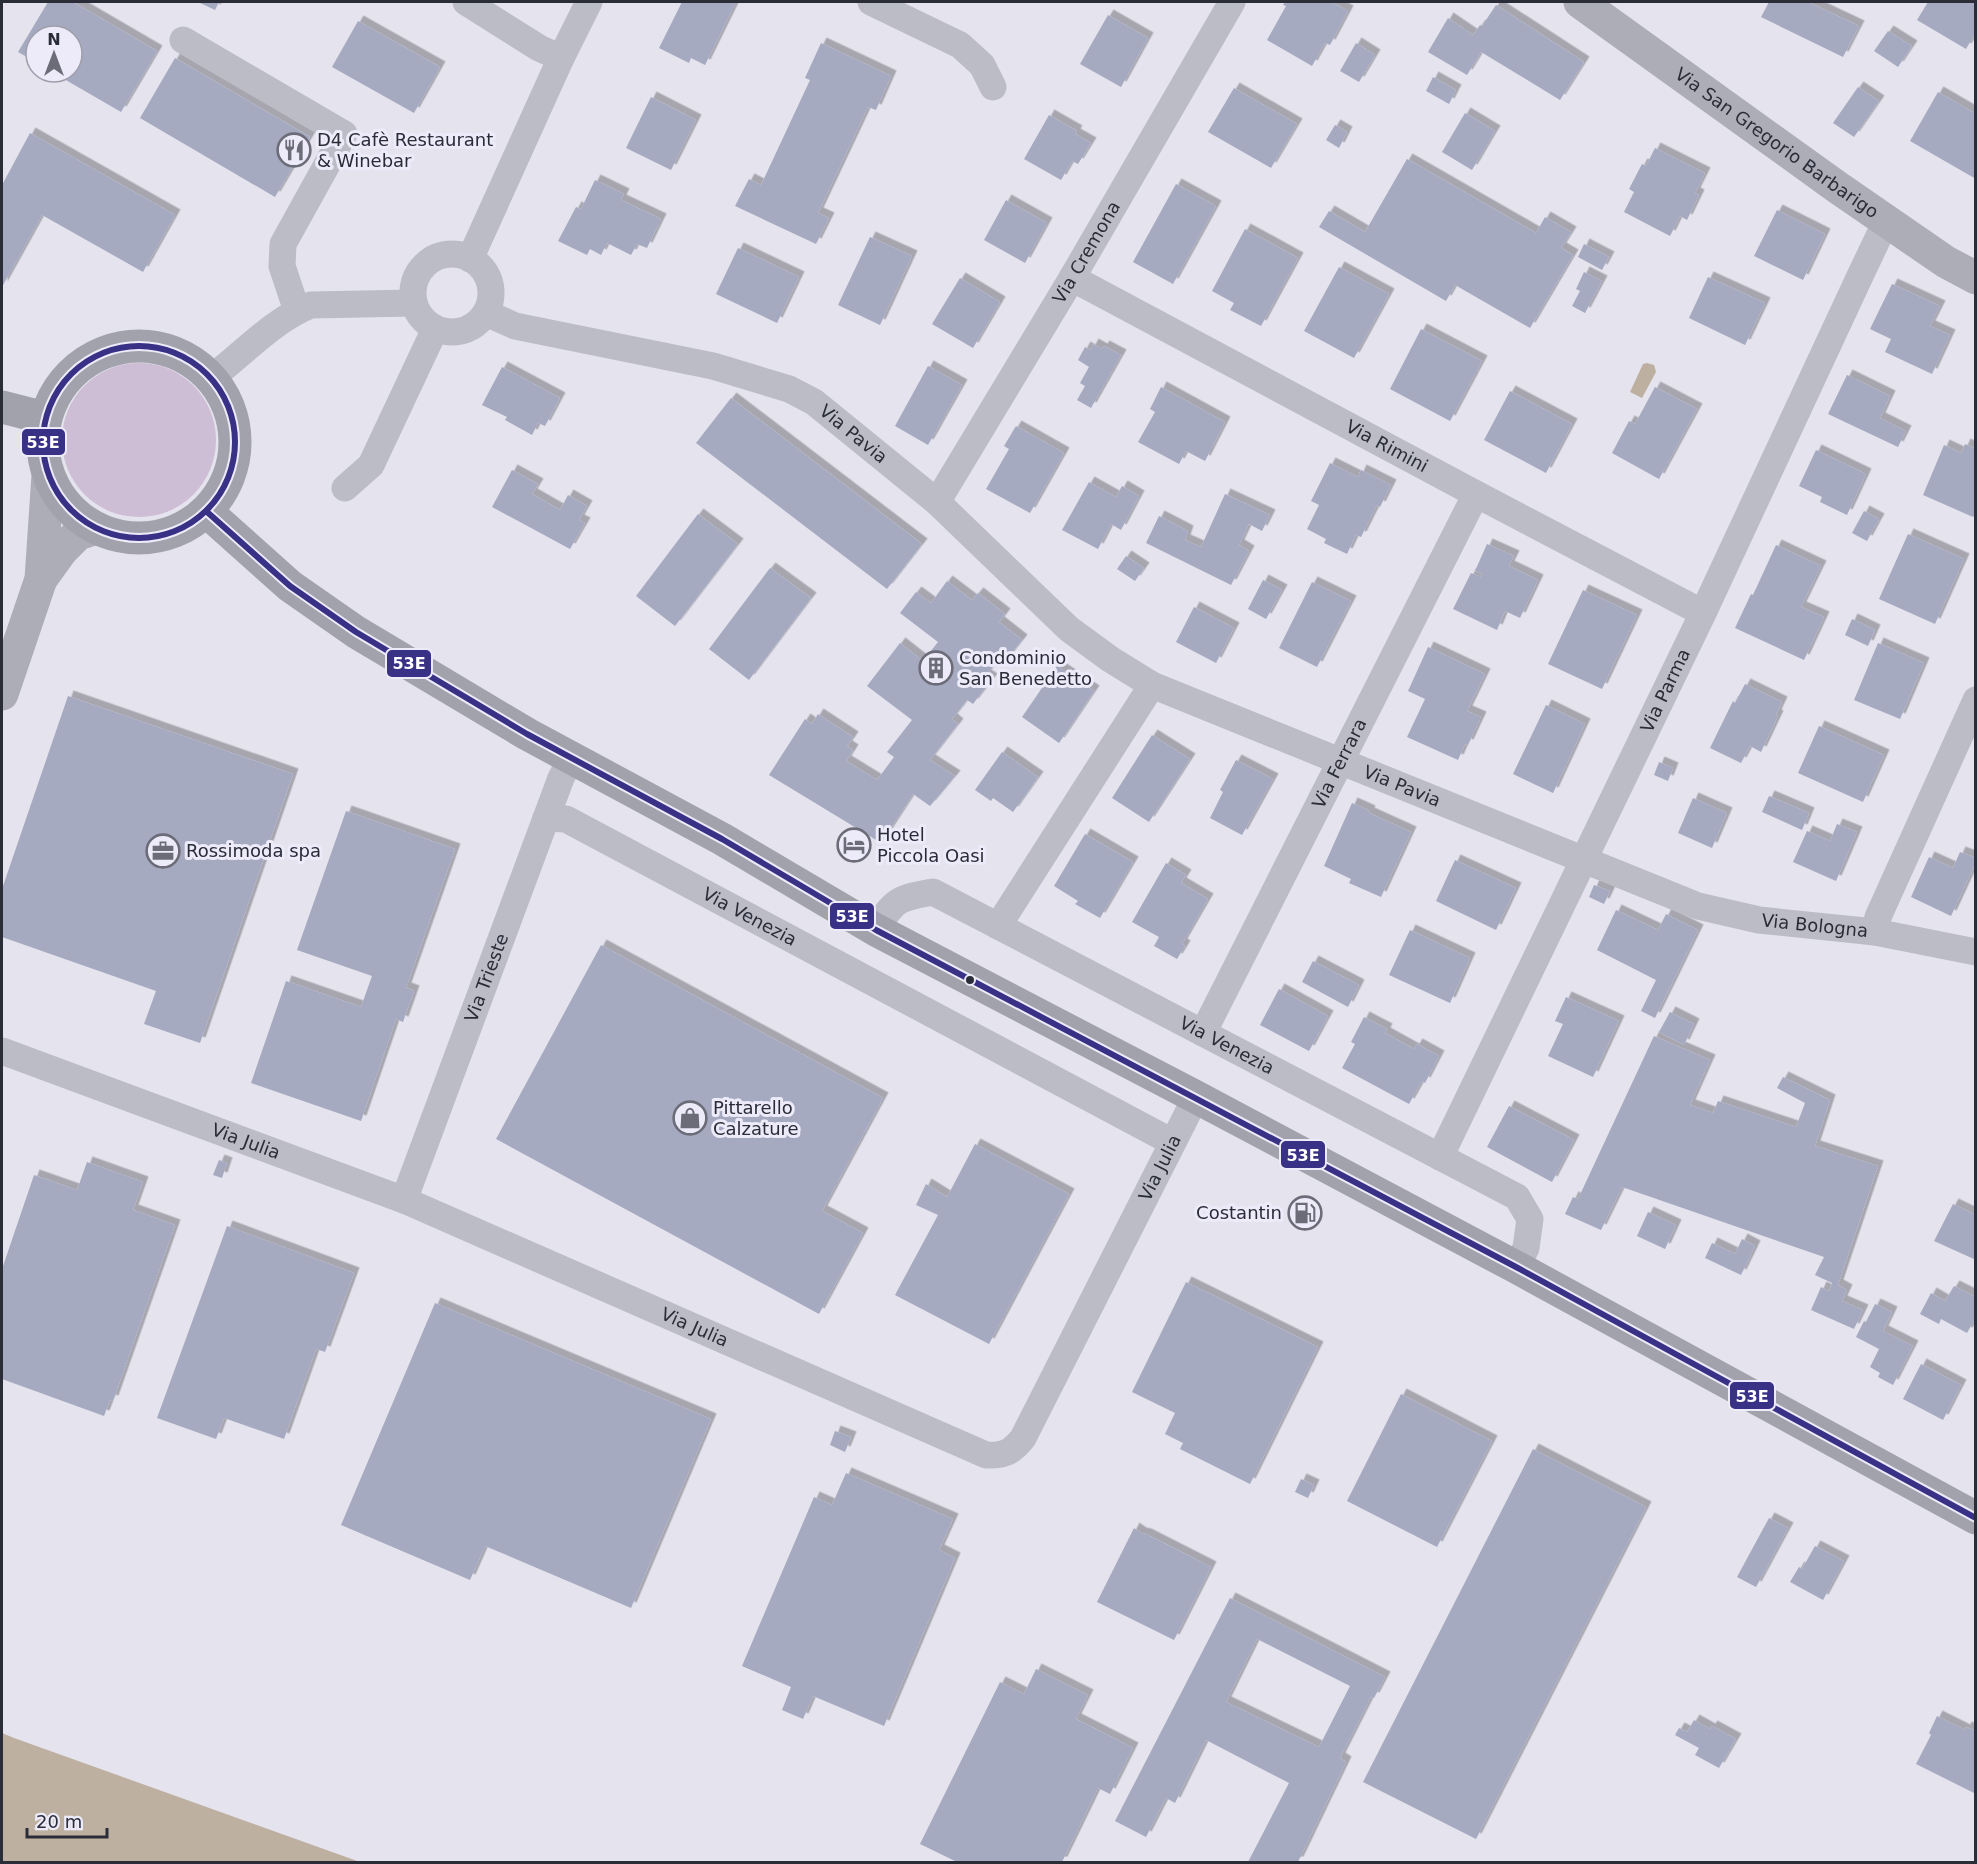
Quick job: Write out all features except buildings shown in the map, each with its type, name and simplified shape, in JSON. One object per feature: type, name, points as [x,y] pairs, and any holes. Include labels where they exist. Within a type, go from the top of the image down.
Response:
[{"type":"main road","points":[[131,346],[161,348],[189,359],[212,378],[227,403],[235,431],[233,460],[224,488],[206,511],[187,525],[165,534],[142,538],[118,536],[96,528],[67,506],[48,475],[42,437],[45,418],[57,391],[76,368],[102,353],[131,346]]},
{"type":"main road","points":[[2,407],[45,418]]},
{"type":"main road","points":[[206,511],[290,586],[356,632],[517,728],[722,839],[876,930],[1516,1267],[1976,1518]]},
{"type":"street","points":[[466,2],[540,48],[561,58]]},
{"type":"street","points":[[470,259],[561,58],[589,2]]},
{"type":"street","points":[[871,2],[960,45],[982,65],[993,87]]},
{"type":"street","name":"Via Cremona","points":[[937,502],[1072,278],[1232,2]]},
{"type":"street","name":"Via San Gregorio Barbarigo","points":[[1580,2],[1888,223],[1946,262],[1976,278]]},
{"type":"street","points":[[183,40],[344,134],[283,244],[282,266],[297,311]]},
{"type":"street","name":"Via Parma","points":[[1440,1157],[1703,614],[1864,266],[1888,223]]},
{"type":"street","points":[[445,255],[458,255],[470,259],[480,266],[487,276],[490,301],[486,313],[468,329],[456,332],[435,329],[418,313],[414,303],[413,290],[416,278],[423,267],[433,259],[445,255]]},
{"type":"street","name":"Via Rimini","points":[[1072,278],[1703,614]]},
{"type":"street","points":[[212,378],[274,327],[297,311],[311,305],[414,303]]},
{"type":"street","name":"Via Pavia","points":[[486,313],[515,326],[713,366],[789,389],[814,402],[937,502],[1069,629],[1110,659],[1152,685],[1584,860]]},
{"type":"street","points":[[345,488],[371,465],[435,329]]},
{"type":"street","points":[[2,694],[41,579],[48,475]]},
{"type":"street","name":"Via Ferrara","points":[[1203,1033],[1476,494]]},
{"type":"street","points":[[41,579],[62,550],[78,534],[96,528]]},
{"type":"street","points":[[998,926],[1152,685]]},
{"type":"street","name":"Via Bologna","points":[[1584,860],[1698,906],[1725,913],[1759,920],[1875,932],[1878,917],[1976,700]]},
{"type":"street","name":"Via Trieste","points":[[404,1200],[561,777],[572,758]]},
{"type":"street","name":"Via Venezia","points":[[546,818],[566,819],[1172,1142]]},
{"type":"street","name":"Via Venezia","points":[[876,930],[892,905],[909,896],[933,892],[1517,1197],[1530,1219],[1526,1248],[1516,1267]]},
{"type":"street","points":[[1875,932],[1976,952]]},
{"type":"street","name":"Via Julia","points":[[2,1051],[404,1200],[986,1455],[1000,1456],[1015,1448],[1023,1438],[1196,1097]]},
{"type":"shaded area","points":[[139,363],[168,369],[182,376],[193,386],[203,397],[210,411],[216,440],[210,469],[203,483],[193,494],[182,504],[168,511],[139,517],[110,511],[96,504],[85,494],[75,483],[68,469],[62,440],[68,411],[75,397],[85,386],[96,376],[110,369]]},
{"type":"shaded area","points":[[1643,364],[1654,365],[1656,372],[1642,398],[1630,392]]},
{"type":"shaded area","points":[[2,1733],[14,1738],[360,1862],[2,1862]]},
{"type":"transit line","name":"53E","points":[[139,346],[167,350],[192,362],[207,374],[219,389],[231,414],[235,442],[231,470],[219,495],[207,510],[192,522],[167,534],[139,538],[111,534],[86,522],[71,510],[59,495],[47,470],[43,442],[47,414],[59,389],[71,374],[86,362],[111,350],[139,346]]},
{"type":"transit line","name":"53E","points":[[206,511],[290,586],[356,632],[527,734],[722,839],[876,930],[1516,1267],[1976,1518]]},
{"type":"place","name":"D4 Cafè Restaurant & Winebar","points":[[294,150]]},
{"type":"place","name":"Condominio San Benedetto","points":[[936,668]]},
{"type":"place","name":"Hotel Piccola Oasi","points":[[854,845]]},
{"type":"place","name":"Rossimoda spa","points":[[163,851]]},
{"type":"place","name":"Pittarello Calzature","points":[[690,1118]]},
{"type":"place","name":"Costantin","points":[[1305,1213]]}]
